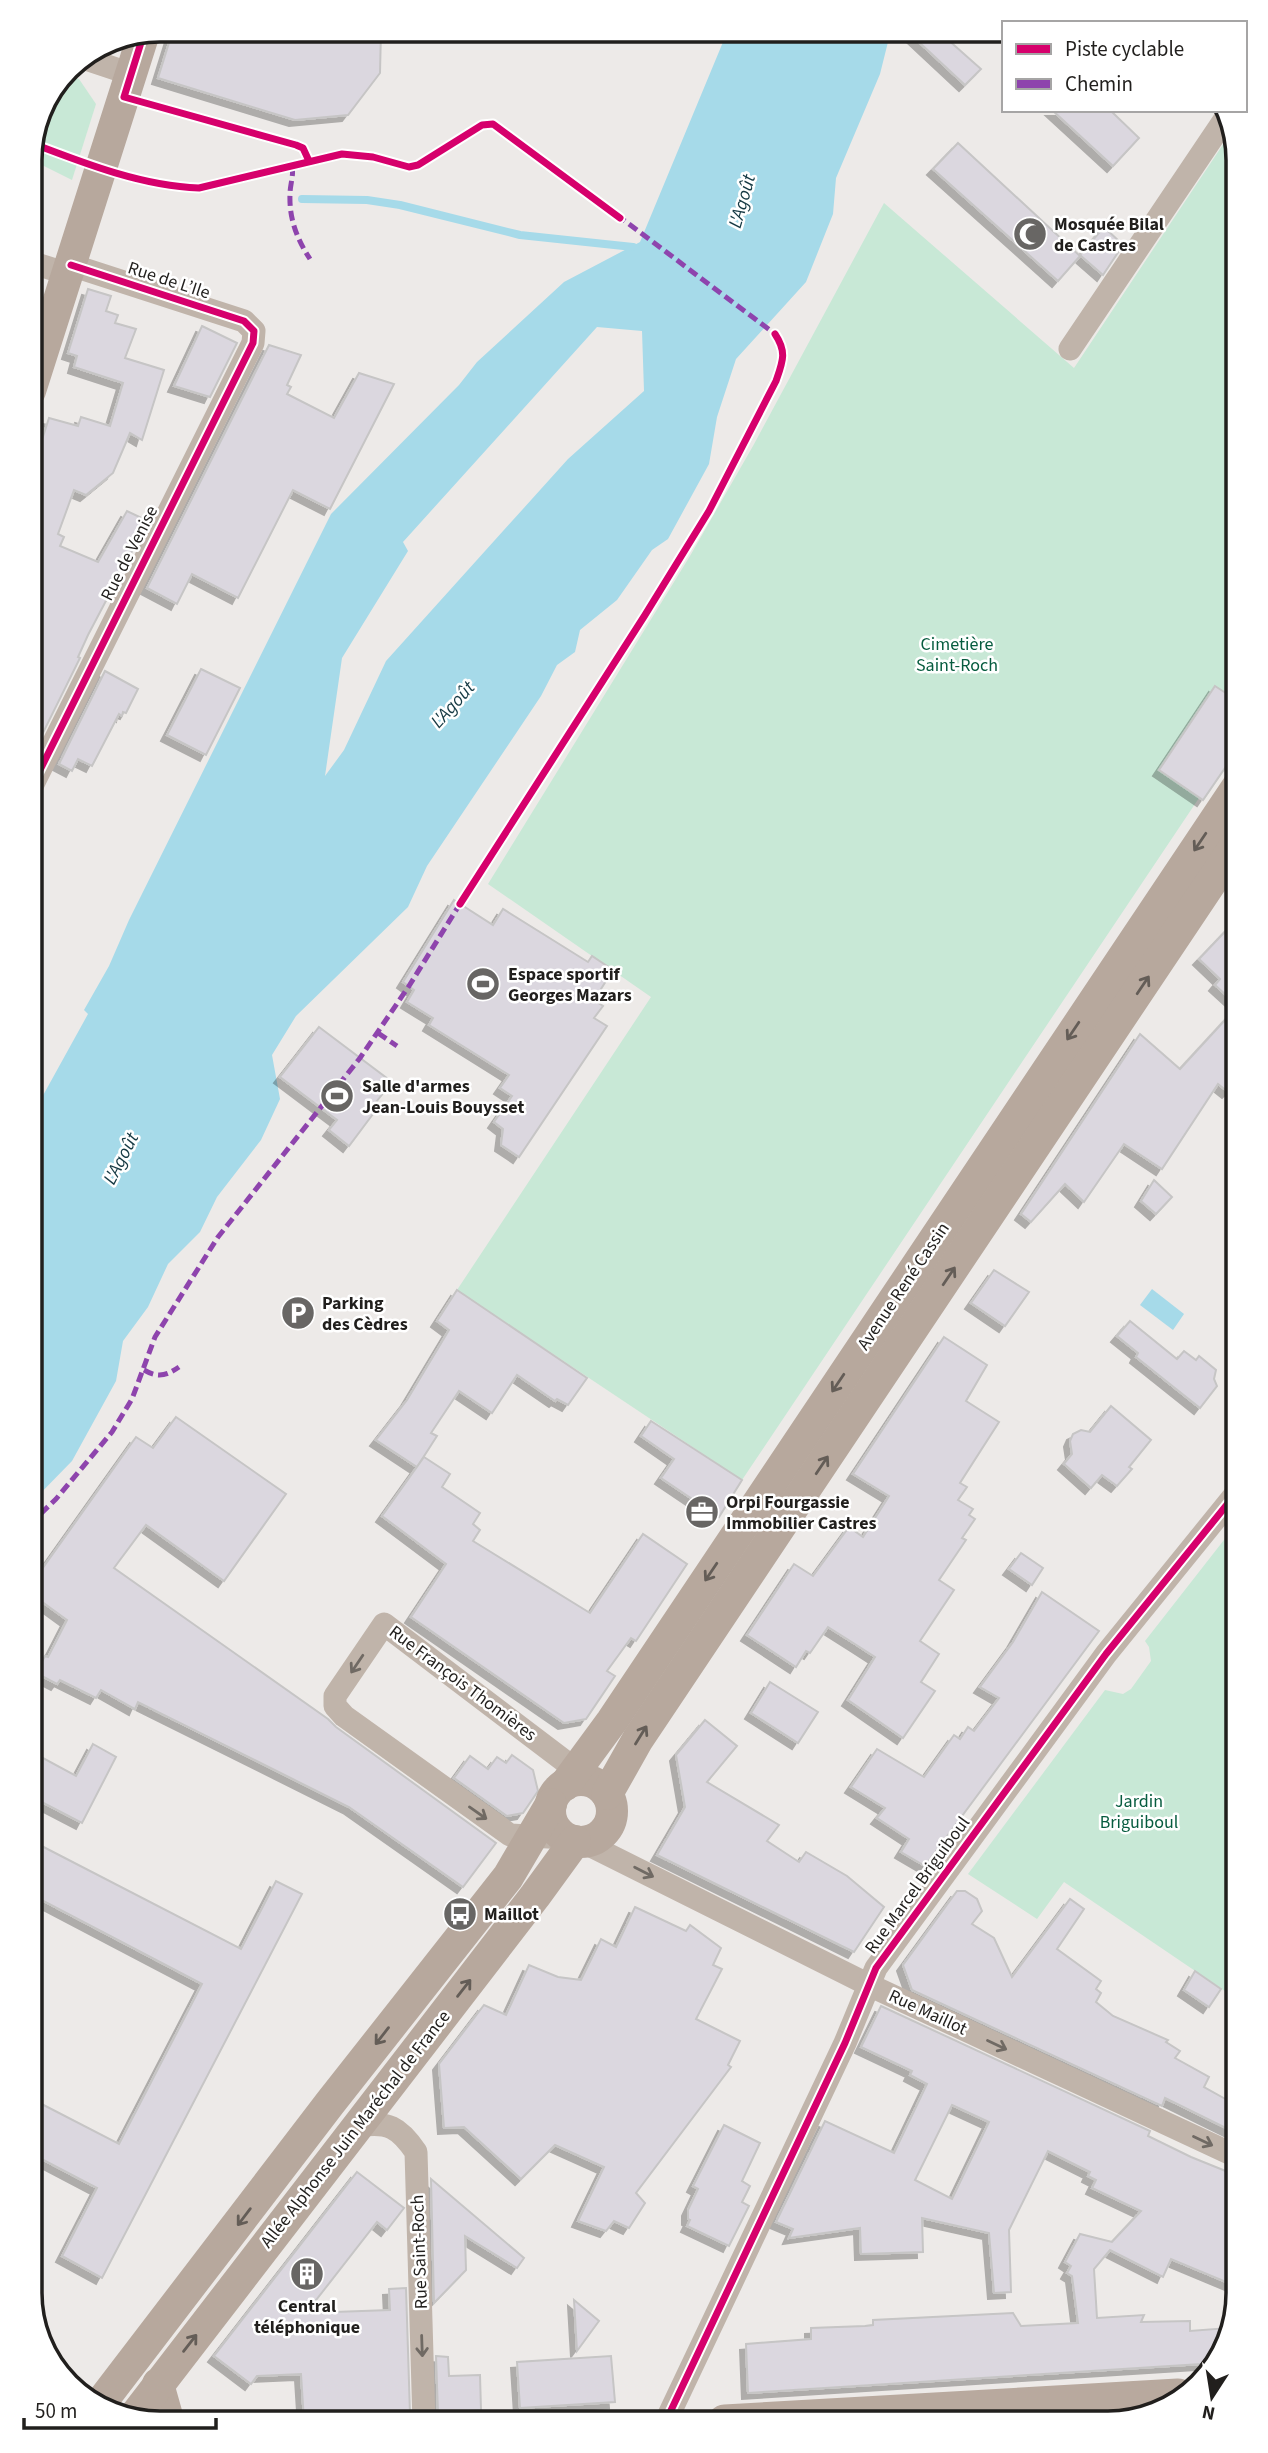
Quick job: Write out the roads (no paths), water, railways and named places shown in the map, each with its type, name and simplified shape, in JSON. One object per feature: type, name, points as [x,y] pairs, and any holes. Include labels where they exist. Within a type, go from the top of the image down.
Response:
[{"type":"main road","points":[[42,354],[141,44]]},
{"type":"main road","name":"Avenue René Cassin","points":[[578,1787],[612,1721],[1226,804]]},
{"type":"main road","name":"Avenue René Cassin","points":[[578,1787],[638,1739],[1226,860]]},
{"type":"main road","points":[[1051,1066],[1077,1083]]},
{"type":"main road","points":[[578,1787],[612,1804],[609,1825],[594,1839],[575,1840],[553,1824],[578,1787]]},
{"type":"main road","name":"Allée Alphonse Juin Maréchal de France","points":[[106,2398],[514,1866],[521,1836],[578,1787]]},
{"type":"main road","name":"Allée Alphonse Juin Maréchal de France","points":[[140,2409],[535,1896],[575,1840]]},
{"type":"main road","points":[[158,2384],[166,2411]]},
{"type":"main road","points":[[934,2411],[1160,2398]]},
{"type":"street","points":[[95,62],[131,75]]},
{"type":"street","points":[[1070,349],[1220,126]]},
{"type":"street","name":"Rue de L’Ile","points":[[42,264],[244,321],[254,331]]},
{"type":"street","name":"Rue de Venise","points":[[42,766],[253,343],[254,331]]},
{"type":"street","name":"Rue Marcel Briguiboul","points":[[671,2411],[884,1956],[1105,1654],[1226,1506]]},
{"type":"street","name":"Rue François Thomières","points":[[521,1836],[396,1754],[344,1716],[335,1706],[335,1696],[384,1624],[578,1787]]},
{"type":"street","points":[[521,1836],[575,1840]]},
{"type":"street","name":"Rue Maillot","points":[[575,1840],[869,1985],[1226,2151]]},
{"type":"street","name":"Rue Saint-Roch","points":[[358,2126],[382,2124],[393,2127],[407,2137],[416,2152],[424,2411]]},
{"type":"water","name":"L'Agoût","points":[[723,42],[888,42],[880,74],[836,178],[833,214],[806,282],[736,359],[717,417],[709,464],[668,539],[652,550],[617,600],[580,630],[575,652],[557,665],[541,696],[427,866],[408,907],[296,1016],[272,1055],[280,1099],[261,1140],[217,1197],[200,1232],[168,1264],[148,1307],[123,1341],[116,1381],[72,1461],[42,1492],[42,1097],[88,1014],[84,1010],[109,966],[129,920],[331,514],[459,385],[477,362],[564,282],[640,242]],"holes":[[[597,327],[642,331],[644,391],[568,459],[386,661],[344,750],[325,776],[342,658],[408,551],[403,542]]]},
{"type":"water","points":[[1152,1289],[1184,1314],[1173,1330],[1140,1305]]},
{"type":"waterway","points":[[302,199],[367,200],[400,205],[520,235],[633,247]]},
{"type":"place","name":"Mosquée Bilal de Castres","points":[[1030,234]]},
{"type":"place","name":"Espace sportif Georges Mazars","points":[[483,984]]},
{"type":"place","name":"Salle d'armes Jean-Louis Bouysset","points":[[337,1096]]},
{"type":"place","name":"Parking des Cèdres","points":[[298,1313]]},
{"type":"place","name":"Orpi Fourgassie Immobilier Castres","points":[[702,1512]]},
{"type":"place","name":"Maillot","points":[[460,1914]]},
{"type":"place","name":"Central téléphonique","points":[[307,2274]]},
{"type":"park label","name":"Cimetière Saint-Roch","points":[[957,654]]},
{"type":"park label","name":"Jardin Briguiboul","points":[[1139,1811]]}]
